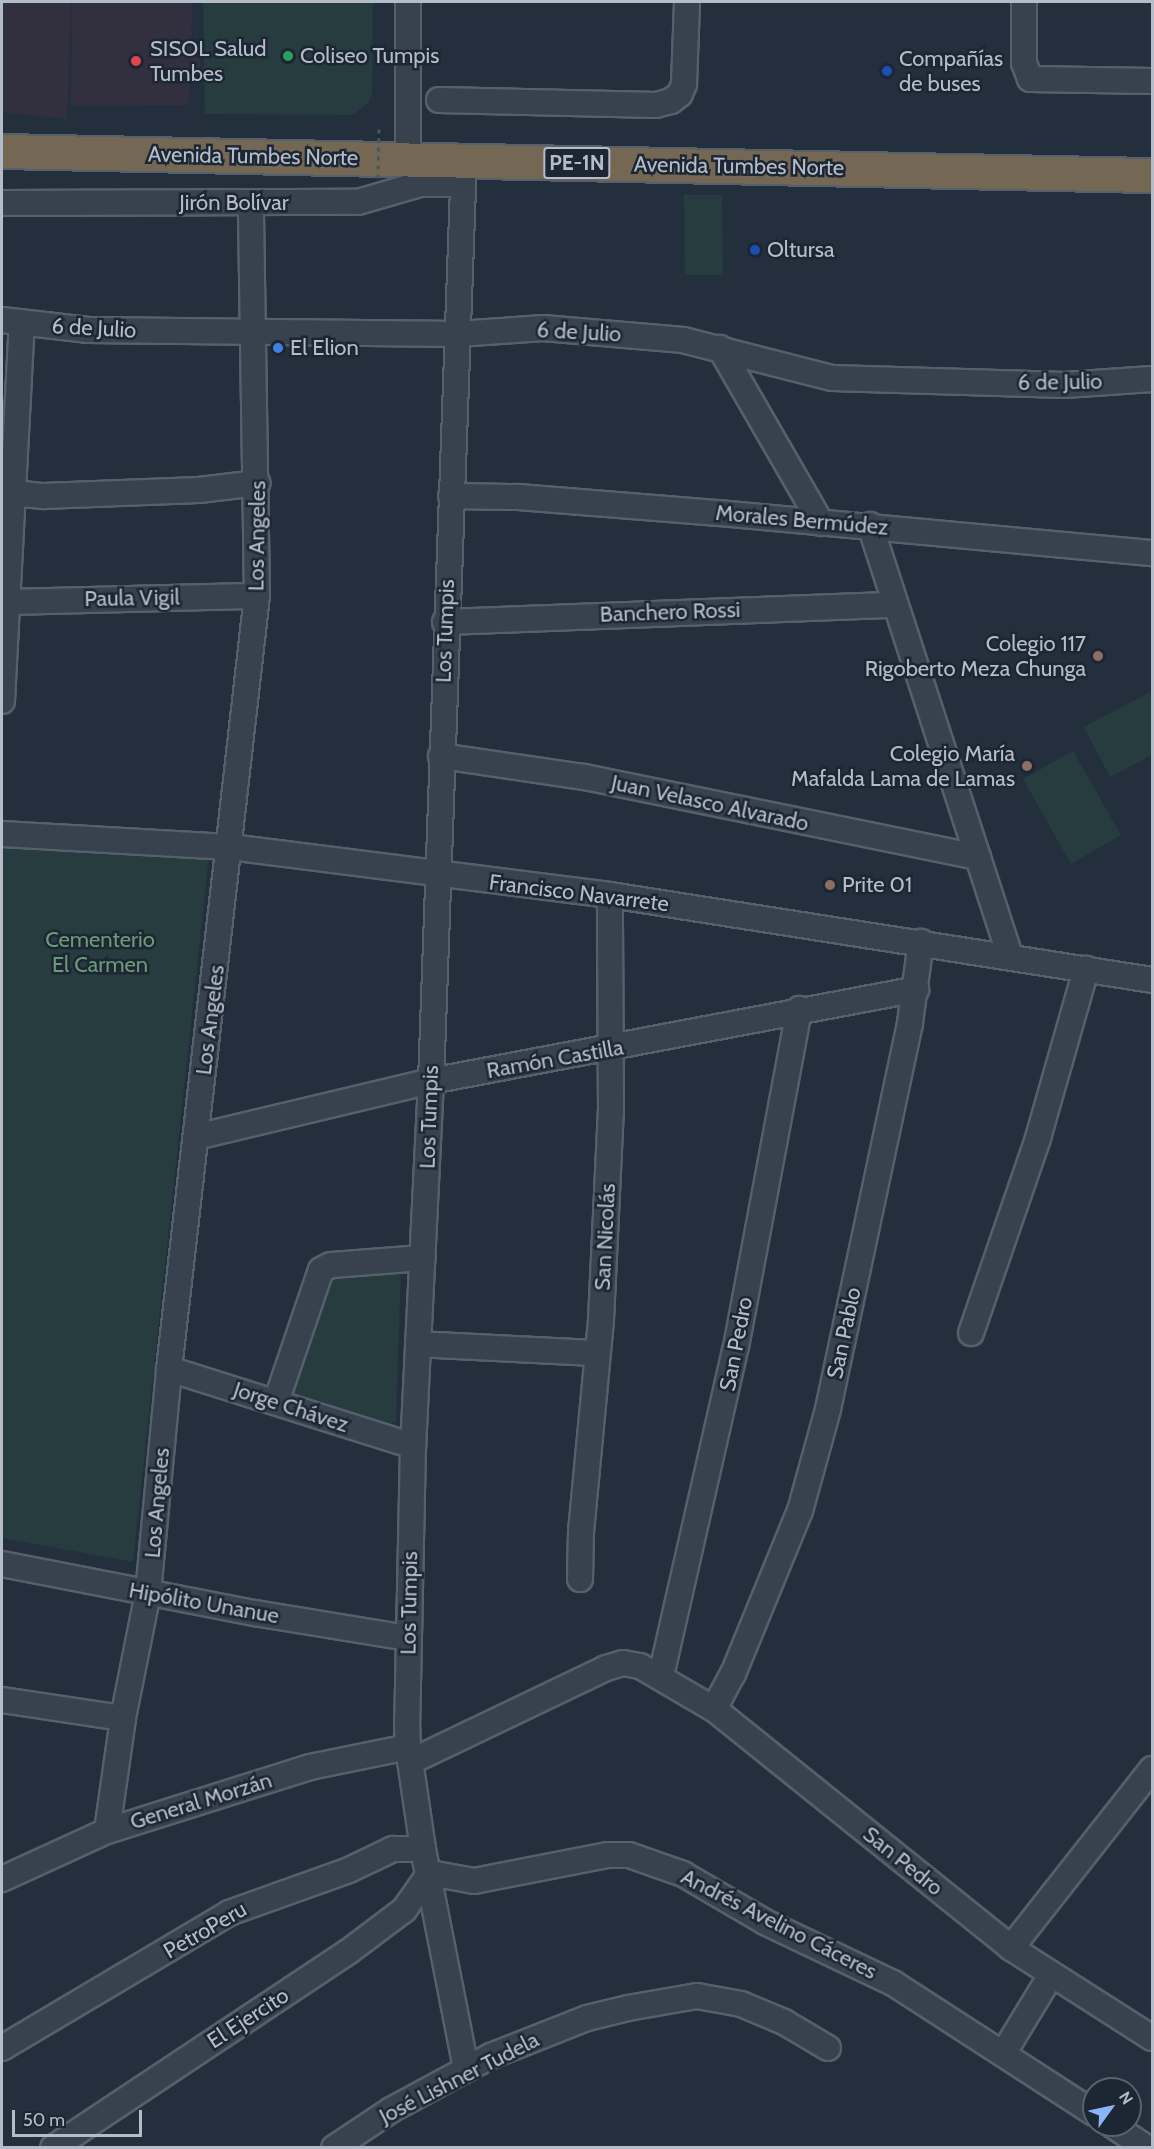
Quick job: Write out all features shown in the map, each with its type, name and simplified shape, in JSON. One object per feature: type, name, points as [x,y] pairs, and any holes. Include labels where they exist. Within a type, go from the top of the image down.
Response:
[{"type":"highway","name":"Avenida Tumbes Norte","points":[[2,131],[408,149],[463,172],[1152,175]]},
{"type":"highway","name":"Avenida Tumbes Norte","points":[[2,151],[408,149],[1152,154]]},
{"type":"street","points":[[408,2],[408,149]]},
{"type":"street","points":[[439,100],[656,105],[671,101],[680,94],[684,84],[687,2]]},
{"type":"street","points":[[1024,2],[1024,63],[1030,79],[1152,81]]},
{"type":"street","name":"Jirón Bolívar","points":[[2,203],[358,202],[463,172]]},
{"type":"street","name":"Los Tumpis","points":[[463,172],[459,334],[445,622],[431,1081],[413,1446],[408,1638],[409,1754],[423,1849],[430,1873],[466,2069]]},
{"type":"street","name":"Los Angeles","points":[[107,1831],[123,1718],[148,1593],[169,1369],[257,596],[258,483],[251,204]]},
{"type":"street","points":[[2,701],[13,493],[12,322]]},
{"type":"street","name":"6 de Julio","points":[[12,322],[88,330],[255,330],[459,334],[543,328],[683,340],[832,378],[1065,385],[1152,379]]},
{"type":"street","points":[[720,348],[821,523]]},
{"type":"street","points":[[13,493],[43,496],[199,490],[258,483]]},
{"type":"street","name":"Morales Bermúdez","points":[[452,496],[518,497],[821,523],[870,525],[1152,553]]},
{"type":"street","points":[[870,525],[1010,957]]},
{"type":"street","name":"Paula Vigil","points":[[7,602],[257,596]]},
{"type":"street","name":"Banchero Rossi","points":[[445,622],[895,605]]},
{"type":"street","name":"Juan Velasco Alvarado","points":[[441,756],[584,777],[978,857]]},
{"type":"street","name":"Francisco Navarrete","points":[[2,834],[230,847],[437,876],[610,895],[1152,980]]},
{"type":"street","name":"San Nicolás","points":[[580,1579],[597,1353],[611,1111],[610,895]]},
{"type":"street","name":"San Pablo","points":[[714,1709],[733,1674],[800,1511],[828,1409],[916,989],[921,942]]},
{"type":"street","points":[[971,1333],[1038,1138],[1086,969]]},
{"type":"street","name":"Ramón Castilla","points":[[196,1137],[431,1081],[609,1050],[799,1009],[916,989]]},
{"type":"street","name":"San Pedro","points":[[661,1676],[736,1347],[799,1009]]},
{"type":"street","points":[[276,1402],[321,1270],[332,1265],[423,1258]]},
{"type":"street","points":[[418,1344],[597,1353]]},
{"type":"street","name":"Jorge Chávez","points":[[169,1369],[413,1446]]},
{"type":"street","name":"Hipólito Unanue","points":[[2,1564],[148,1593],[408,1638]]},
{"type":"street","name":"San Pedro","points":[[409,1754],[606,1668],[623,1663],[661,1676],[714,1709],[1011,1948],[1152,2038]]},
{"type":"street","points":[[2,1700],[123,1718]]},
{"type":"street","name":"General Morzán","points":[[2,1879],[107,1831],[310,1767],[409,1754]]},
{"type":"street","points":[[1011,1948],[1152,1769]]},
{"type":"street","name":"PetroPeru","points":[[2,2048],[229,1913],[349,1870],[393,1849],[423,1849]]},
{"type":"street","name":"Andrés Avelino Cáceres","points":[[430,1873],[474,1881],[608,1855],[655,1862],[765,1922],[894,1983],[1082,2105]]},
{"type":"street","name":"El Ejercito","points":[[52,2148],[348,1952],[404,1910],[430,1873]]},
{"type":"street","points":[[1003,2054],[1051,1975]]},
{"type":"street","name":"José Lishner Tudela","points":[[334,2148],[392,2110],[466,2069],[520,2043],[587,2018],[697,1996],[741,2004],[784,2022],[828,2048]]},
{"type":"path","points":[[378,178],[379,124]]},
{"type":"shaded area","points":[[2,2],[71,2],[67,119],[2,112]]},
{"type":"shaded area","name":"SISOL Salud Tumbes","points":[[72,2],[192,2],[191,42],[200,42],[200,81],[190,81],[188,105],[71,106]]},
{"type":"green space","name":"Coliseo Tumpis","points":[[203,2],[373,2],[372,92],[369,102],[353,115],[205,114]]},
{"type":"green space","points":[[684,195],[722,195],[723,275],[685,275]]},
{"type":"green space","points":[[1152,691],[1152,755],[1110,777],[1084,727]]},
{"type":"green space","points":[[1073,751],[1121,835],[1071,864],[1023,779]]},
{"type":"green space","name":"Cementerio El Carmen","points":[[2,845],[209,856],[133,1562],[2,1538]]},
{"type":"green space","points":[[401,1267],[396,1421],[386,1426],[292,1394],[290,1389],[330,1274]]},
{"type":"place","name":"Coliseo Tumpis","points":[[288,56]]},
{"type":"place","name":"SISOL Salud Tumbes","points":[[136,61]]},
{"type":"place","name":"Compañías de buses","points":[[887,71]]},
{"type":"place","name":"Oltursa","points":[[755,250]]},
{"type":"place","name":"El Elion","points":[[278,348]]},
{"type":"place","name":"Colegio 117 Rigoberto Meza Chunga","points":[[1098,656]]},
{"type":"place","name":"Colegio María Mafalda Lama de Lamas","points":[[1027,766]]},
{"type":"place","name":"Prite 01","points":[[830,885]]}]
